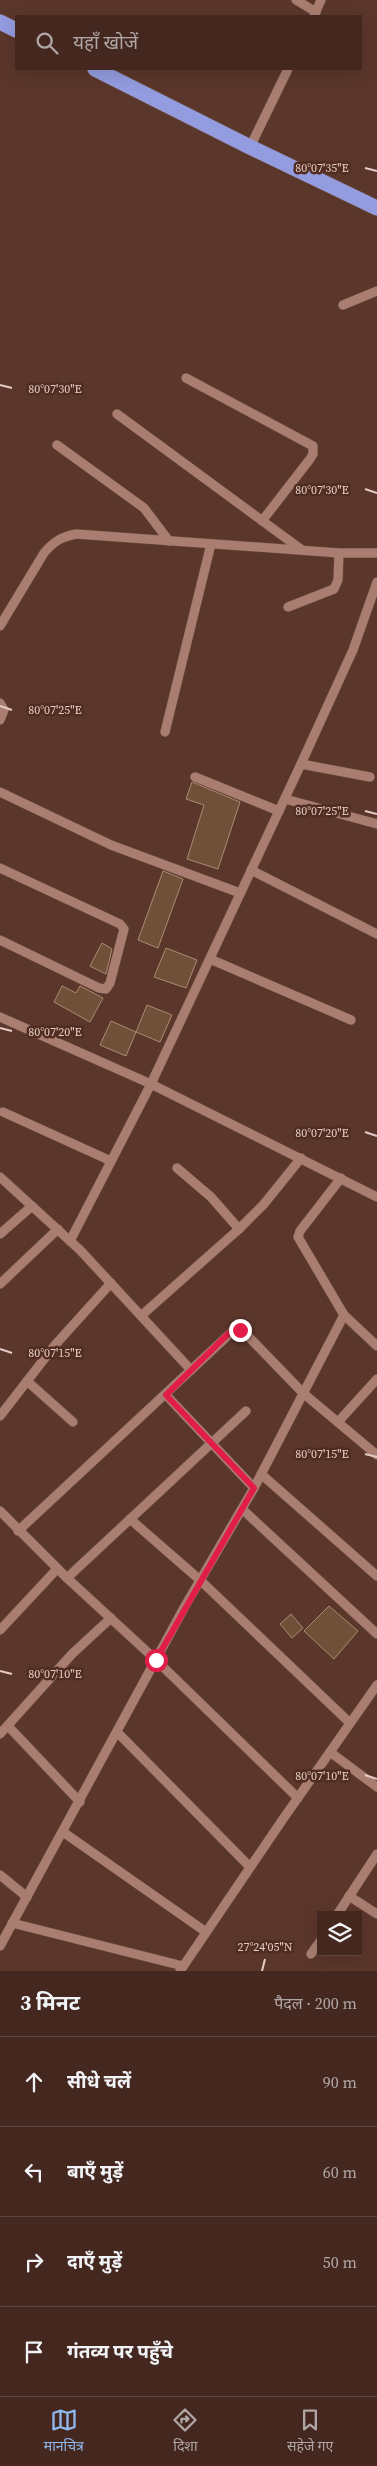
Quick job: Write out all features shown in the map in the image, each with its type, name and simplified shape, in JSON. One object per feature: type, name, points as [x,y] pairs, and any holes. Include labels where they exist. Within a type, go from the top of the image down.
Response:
[{"type":"highway","points":[[0,22],[15,30]]},
{"type":"highway","points":[[97,70],[377,208]]},
{"type":"street","points":[[296,0],[314,14],[321,0]]},
{"type":"street","points":[[250,147],[288,70]]},
{"type":"street","points":[[343,305],[377,291]]},
{"type":"street","points":[[186,378],[313,446],[313,454],[310,459],[262,521]]},
{"type":"street","points":[[116,414],[302,551]]},
{"type":"street","points":[[57,445],[144,508],[169,541]]},
{"type":"street","points":[[0,626],[44,553],[56,540],[76,534],[302,551],[339,553],[377,552]]},
{"type":"street","points":[[165,732],[211,544]]},
{"type":"street","points":[[288,607],[334,589],[338,580],[339,553]]},
{"type":"street","points":[[70,1241],[151,1084],[285,799],[353,650],[377,582]]},
{"type":"street","points":[[0,703],[4,710],[0,720]]},
{"type":"street","points":[[301,764],[370,778]]},
{"type":"street","points":[[195,777],[279,811]]},
{"type":"street","points":[[0,792],[111,845],[240,893]]},
{"type":"street","points":[[285,799],[377,824]]},
{"type":"street","points":[[0,868],[120,924],[124,929],[110,984],[106,989],[99,988],[0,940]]},
{"type":"street","points":[[251,870],[377,934]]},
{"type":"street","points":[[210,959],[351,1020]]},
{"type":"street","points":[[0,1017],[151,1084],[377,1197]]},
{"type":"street","points":[[3,1112],[111,1161]]},
{"type":"street","points":[[142,1315],[239,1229],[264,1204],[301,1158]]},
{"type":"street","points":[[177,1168],[211,1197],[239,1229]]},
{"type":"street","points":[[0,1177],[70,1241],[142,1315],[191,1370]]},
{"type":"street","points":[[341,1178],[300,1231],[298,1237],[344,1315],[377,1346]]},
{"type":"street","points":[[0,1234],[32,1206]]},
{"type":"street","points":[[0,1284],[58,1230]]},
{"type":"street","points":[[0,1416],[55,1345],[111,1283]]},
{"type":"street","points":[[0,1946],[4,1930],[12,1923],[27,1897],[200,1580],[254,1488],[344,1315]]},
{"type":"street","points":[[18,1531],[166,1395],[230,1332],[238,1329],[303,1392],[377,1455]]},
{"type":"street","points":[[338,1422],[377,1379]]},
{"type":"street","points":[[27,1381],[73,1422]]},
{"type":"street","points":[[166,1395],[254,1488]]},
{"type":"street","points":[[67,1578],[246,1410]]},
{"type":"street","points":[[261,1474],[377,1576]]},
{"type":"street","points":[[242,1509],[377,1634]]},
{"type":"street","points":[[2,1518],[156,1660],[298,1798]]},
{"type":"street","points":[[130,1519],[200,1580],[350,1723]]},
{"type":"street","points":[[0,1630],[58,1569]]},
{"type":"street","points":[[0,1734],[72,1654],[111,1618]]},
{"type":"street","points":[[12,1923],[182,1969],[250,1867],[350,1723],[376,1689]]},
{"type":"street","points":[[8,1726],[80,1802]]},
{"type":"street","points":[[117,1732],[250,1867]]},
{"type":"street","points":[[330,1752],[377,1787]]},
{"type":"street","points":[[63,1832],[206,1932]]},
{"type":"street","points":[[340,1911],[377,1854]]},
{"type":"street","points":[[0,1874],[27,1897]]},
{"type":"street","points":[[349,1896],[377,1914]]},
{"type":"street","points":[[311,1954],[317,1946]]},
{"type":"building","points":[[192,782],[240,802],[218,869],[187,859],[204,805],[186,799]]},
{"type":"building","points":[[163,871],[183,879],[158,948],[138,940]]},
{"type":"building","points":[[102,943],[112,949],[106,974],[90,966]]},
{"type":"building","points":[[166,948],[197,960],[186,988],[154,977]]},
{"type":"building","points":[[62,986],[76,993],[80,986],[103,998],[90,1022],[54,1002]]},
{"type":"building","points":[[147,1005],[172,1015],[160,1042],[136,1032]]},
{"type":"building","points":[[111,1021],[136,1032],[126,1056],[100,1045]]},
{"type":"building","points":[[329,1606],[358,1631],[334,1659],[304,1631]]},
{"type":"building","points":[[291,1614],[303,1628],[292,1638],[280,1624]]},
{"type":"route","points":[[156,1660],[185,1606],[254,1488],[166,1395],[232,1330],[240,1330]]}]
